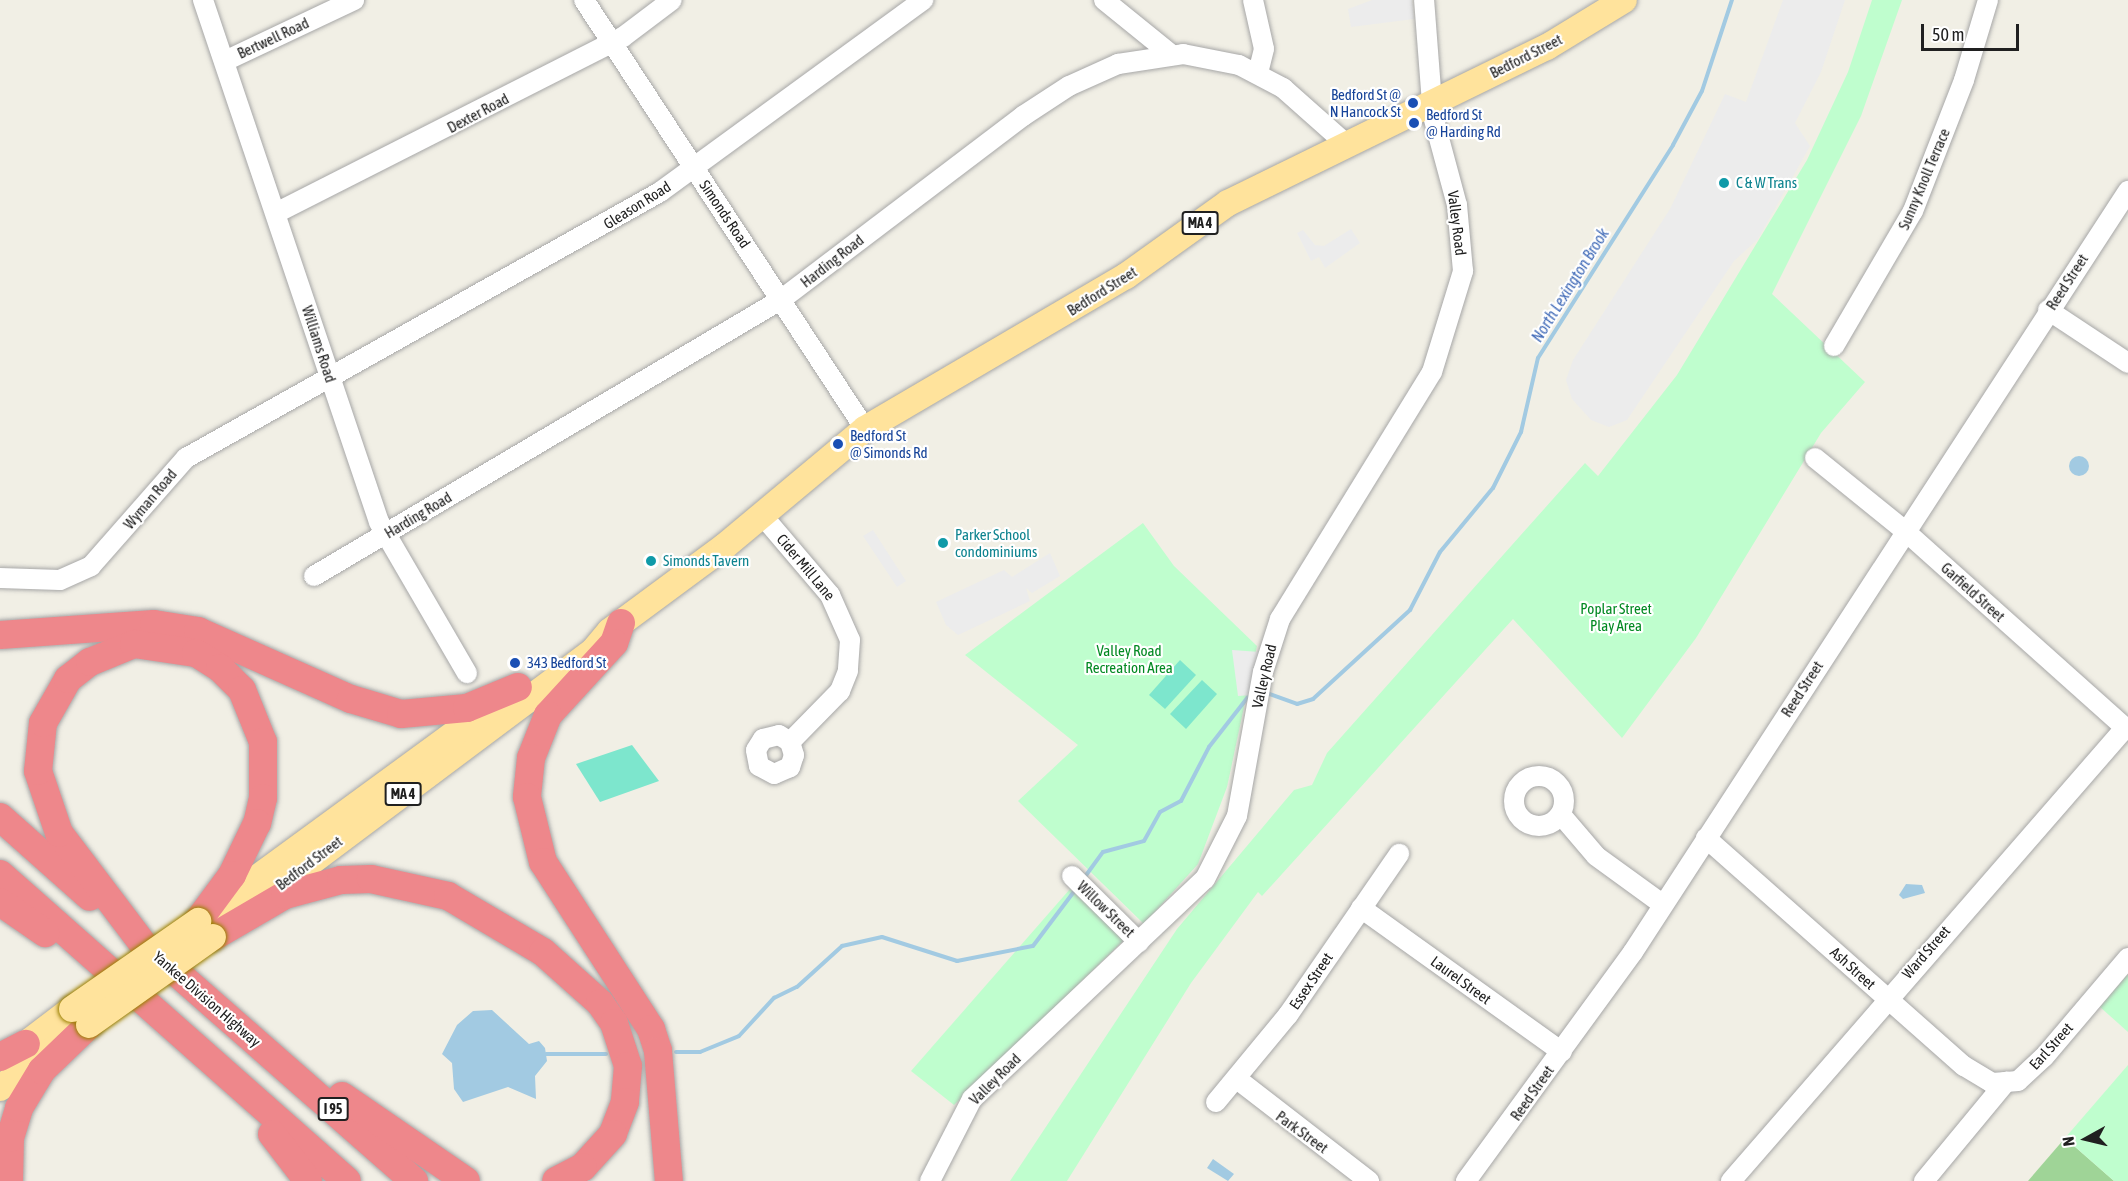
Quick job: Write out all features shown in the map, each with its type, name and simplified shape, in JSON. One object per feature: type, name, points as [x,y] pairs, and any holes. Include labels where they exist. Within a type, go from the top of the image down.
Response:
[{"type":"highway","points":[[0,635],[154,624],[198,631],[351,699],[401,714],[467,708],[518,687]]},
{"type":"highway","points":[[615,627],[614,643],[548,716],[531,759],[527,797],[543,862],[651,1029],[660,1063],[669,1181]]},
{"type":"highway","points":[[143,944],[59,833],[38,771],[43,723],[68,679],[90,662],[134,644],[196,653],[220,668],[242,690],[263,742],[264,786],[257,823],[206,929]]},
{"type":"highway","name":"Yankee Division Highway","points":[[0,817],[414,1181]]},
{"type":"highway","points":[[0,874],[232,1082],[347,1181]]},
{"type":"highway","points":[[206,929],[285,895],[341,880],[371,879],[448,896],[543,952],[600,1003],[614,1023],[628,1066],[625,1102],[613,1134],[583,1167],[556,1181]]},
{"type":"highway","points":[[0,903],[102,966]]},
{"type":"highway","points":[[9,1181],[10,1138],[25,1096],[80,1017]]},
{"type":"highway","points":[[252,1038],[466,1181]]},
{"type":"highway","points":[[0,1057],[26,1044]]},
{"type":"highway","points":[[232,1082],[308,1181]]},
{"type":"main road","name":"Bedford Street","points":[[0,1088],[80,1017],[549,686],[615,627],[762,515],[865,429],[1116,282],[1228,202],[1547,47],[1624,0]]},
{"type":"main road","name":"Bedford Street","points":[[206,929],[518,687],[615,627]]},
{"type":"main road","name":"Bedford Street","points":[[0,1064],[26,1044],[80,1017]]},
{"type":"street","name":"Williams Road","points":[[203,0],[384,535],[467,673]]},
{"type":"street","name":"Bertwell Road","points":[[225,61],[354,0]]},
{"type":"street","name":"Simonds Road","points":[[585,0],[865,429]]},
{"type":"street","name":"Dexter Road","points":[[276,213],[612,42],[672,0]]},
{"type":"street","name":"Gleason Road","points":[[330,377],[565,249],[694,169],[923,0]]},
{"type":"street","points":[[1104,0],[1172,55]]},
{"type":"street","points":[[1253,0],[1264,49],[1258,73]]},
{"type":"street","name":"Valley Road","points":[[930,1181],[972,1099],[1205,879],[1237,816],[1259,690],[1280,619],[1417,402],[1452,319],[1462,271],[1461,239],[1431,104],[1424,0]]},
{"type":"street","name":"Sunny Knoll Terrace","points":[[1834,346],[1913,211],[1964,80],[1988,0]]},
{"type":"street","name":"Harding Road","points":[[314,576],[782,299],[1069,86],[1118,64],[1172,55],[1220,59],[1258,73],[1346,144]]},
{"type":"street","name":"Reed Street","points":[[1467,1181],[1562,1052],[1662,904],[1904,530],[2128,191]]},
{"type":"street","points":[[2048,310],[2128,363]]},
{"type":"street","name":"Wyman Road","points":[[0,579],[60,580],[91,566],[186,458],[330,377]]},
{"type":"street","name":"Garfield Street","points":[[1815,458],[1904,530],[2127,729]]},
{"type":"street","name":"Cider Mill Lane","points":[[762,515],[830,595],[850,640],[840,691],[790,742]]},
{"type":"street","name":"Ward Street","points":[[1731,1181],[1886,998],[2127,729]]},
{"type":"street","points":[[1562,816],[1596,856],[1662,904]]},
{"type":"street","name":"Ash Street","points":[[1706,838],[1964,1066],[1992,1083],[2006,1082]]},
{"type":"street","name":"Essex Street","points":[[1216,1102],[1237,1079],[1399,854]]},
{"type":"street","name":"Willow Street","points":[[1079,883],[1139,942]]},
{"type":"street","name":"Laurel Street","points":[[1361,908],[1562,1052]]},
{"type":"street","name":"Earl Street","points":[[1924,1181],[2006,1082],[2018,1081],[2044,1057],[2128,958]]},
{"type":"street","name":"Park Street","points":[[1237,1079],[1369,1181]]},
{"type":"green space","name":"Poplar Street Play Area","points":[[1872,0],[1902,0],[1861,116],[1772,294],[1865,382],[1821,433],[1696,638],[1622,738],[1513,619],[1262,896],[1258,892],[1191,983],[1067,1181],[1010,1181],[1177,929],[1294,790],[1312,785],[1327,753],[1585,463],[1598,476],[1677,375],[1807,160],[1848,72]]},
{"type":"green space","name":"Valley Road Recreation Area","points":[[1143,523],[1174,566],[1257,646],[1227,787],[1198,864],[1144,924],[1018,801],[1078,745],[965,655]]},
{"type":"green space","points":[[1180,660],[1196,675],[1165,709],[1149,695]]},
{"type":"green space","points":[[1202,680],[1217,694],[1186,729],[1170,714]]},
{"type":"green space","points":[[632,745],[659,781],[600,802],[576,764]]},
{"type":"green space","points":[[1070,889],[1126,938],[954,1105],[911,1071]]},
{"type":"green space","points":[[2128,974],[2128,1032],[2100,1007]]},
{"type":"green space","points":[[2128,1065],[2128,1181],[2114,1181],[2065,1138]]},
{"type":"green space","points":[[2065,1138],[2114,1181],[2028,1181]]},
{"type":"shaded area","points":[[1372,0],[1412,0],[1414,19],[1351,27],[1348,9]]},
{"type":"shaded area","points":[[1783,0],[1845,0],[1821,72],[1795,123],[1810,146],[1758,239],[1734,261],[1627,420],[1609,427],[1591,420],[1572,399],[1566,380],[1573,360],[1670,209],[1725,94],[1746,102]]},
{"type":"shaded area","points":[[1351,229],[1360,243],[1325,268],[1319,257],[1311,261],[1297,233],[1303,230],[1315,245],[1324,246]]},
{"type":"shaded area","points":[[873,530],[906,581],[897,587],[863,536]]},
{"type":"shaded area","points":[[1050,553],[1060,576],[1032,593],[1026,588],[1030,601],[958,635],[946,625],[936,602],[1004,570],[1012,577]]},
{"type":"shaded area","points":[[1232,650],[1260,652],[1253,695],[1238,696]]},
{"type":"water","points":[[2079,456],[2086,459],[2089,466],[2086,473],[2079,476],[2072,473],[2069,466],[2072,459]]},
{"type":"water","points":[[1906,884],[1922,885],[1925,893],[1903,899],[1899,895]]},
{"type":"water","points":[[492,1010],[529,1044],[539,1041],[545,1048],[547,1061],[535,1076],[536,1099],[508,1087],[463,1102],[454,1089],[452,1063],[442,1054],[457,1025],[473,1011]]},
{"type":"water","points":[[1213,1159],[1234,1174],[1228,1181],[1207,1168]]},
{"type":"waterway","name":"North Lexington Brook","points":[[1267,693],[1297,704],[1313,699],[1410,610],[1440,552],[1493,488],[1521,432],[1538,358],[1673,145],[1702,91],[1732,0]]},
{"type":"waterway","name":"North Lexington Brook","points":[[1084,878],[1103,852],[1144,841],[1160,812],[1181,801],[1209,747],[1248,697]]},
{"type":"waterway","name":"North Lexington Brook","points":[[676,1052],[700,1052],[739,1036],[774,998],[797,987],[842,946],[882,937],[957,961],[1033,946],[1076,889]]},
{"type":"waterway","name":"North Lexington Brook","points":[[546,1054],[606,1054]]},
{"type":"place","name":"Bedford St @ N Hancock St","points":[[1413,103]]},
{"type":"place","name":"Bedford St @ Harding Rd","points":[[1414,123]]},
{"type":"place","name":"C & W Trans","points":[[1724,183]]},
{"type":"place","name":"Bedford St @ Simonds Rd","points":[[838,444]]},
{"type":"place","name":"Parker School condominiums","points":[[943,543]]},
{"type":"place","name":"Simonds Tavern","points":[[651,561]]},
{"type":"place","name":"343 Bedford St","points":[[515,663]]}]
